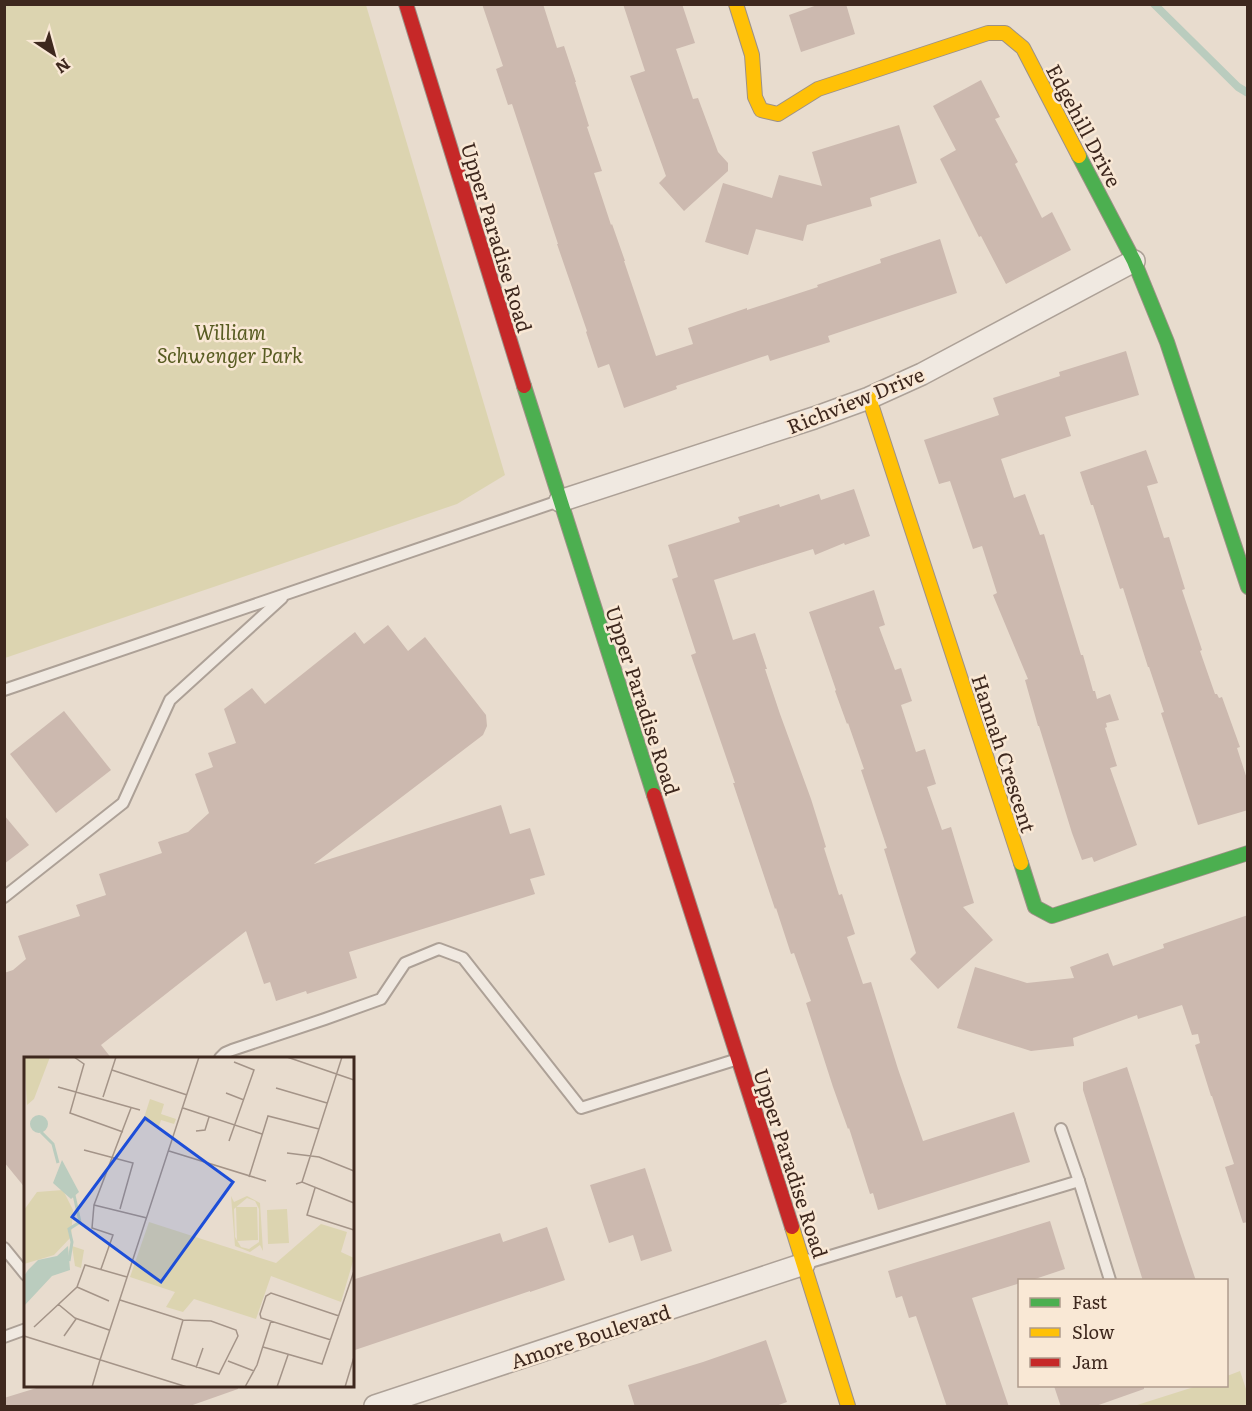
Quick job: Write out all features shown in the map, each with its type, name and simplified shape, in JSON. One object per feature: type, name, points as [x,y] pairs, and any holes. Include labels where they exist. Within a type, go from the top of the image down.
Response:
[{"type":"street","name":"Upper Paradise Road","points":[[406,4],[560,501],[848,1407]]},
{"type":"street","name":"Edgehill Drive","points":[[736,4],[752,55],[755,97],[761,110],[778,114],[818,89],[988,33],[1005,33],[1023,48],[1134,261],[1175,364],[1248,587]]},
{"type":"street","name":"Richview Drive","points":[[560,501],[869,398],[922,374],[1134,261]]},
{"type":"street","name":"Hannah Crescent","points":[[869,398],[1035,907],[1052,916],[1248,853]]},
{"type":"street","name":"Amore Boulevard","points":[[375,1407],[804,1264]]},
{"type":"lane","points":[[4,690],[560,501]]},
{"type":"lane","points":[[4,897],[123,803],[170,700],[287,594]]},
{"type":"lane","points":[[222,1057],[232,1050],[381,999],[405,963],[439,949],[463,958],[581,1108],[739,1059]]},
{"type":"lane","points":[[1061,1129],[1109,1279]]},
{"type":"lane","points":[[804,1264],[1079,1181]]},
{"type":"lane","points":[[4,1248],[24,1273]]},
{"type":"lane","points":[[4,1337],[24,1330]]},
{"type":"green space","name":"William Schwenger Park","points":[[4,5],[366,5],[505,475],[457,504],[5,658]]},
{"type":"green space","points":[[1240,1371],[1247,1392],[1247,1406],[1134,1406],[1194,1387],[1228,1387],[1228,1376]]},
{"type":"building","points":[[482,4],[543,4],[557,48],[564,46],[602,171],[594,173],[656,356],[693,344],[688,328],[818,287],[817,285],[881,263],[880,259],[940,239],[957,293],[828,336],[830,342],[770,361],[768,355],[676,386],[677,389],[624,408],[609,364],[598,368],[512,104],[508,105],[496,69],[503,66]]},
{"type":"building","points":[[623,4],[682,4],[695,43],[676,49],[693,99],[698,98],[718,152],[728,163],[728,171],[684,211],[659,183],[666,176],[630,76],[645,71]]},
{"type":"building","points":[[820,4],[846,4],[855,34],[801,52],[789,15]]},
{"type":"building","points":[[981,80],[1000,117],[995,119],[1018,162],[1015,164],[1042,218],[1052,212],[1071,250],[1006,284],[981,236],[979,237],[940,159],[956,150],[933,106]]},
{"type":"building","points":[[899,125],[917,183],[870,198],[872,206],[807,225],[803,241],[756,229],[748,255],[705,242],[723,183],[772,198],[779,175],[822,186],[812,152]]},
{"type":"building","points":[[1126,351],[1139,395],[1065,417],[1071,436],[1001,459],[1014,498],[1025,494],[1040,535],[1044,534],[1093,691],[1097,699],[1110,694],[1119,720],[1106,723],[1105,728],[1117,766],[1110,768],[1137,845],[1094,862],[1092,857],[1082,860],[1072,833],[1038,726],[1025,680],[1028,679],[993,595],[997,593],[982,546],[973,549],[950,481],[939,484],[924,440],[999,415],[993,398],[1060,376],[1059,372]]},
{"type":"building","points":[[1146,450],[1158,483],[1147,486],[1164,538],[1169,537],[1185,589],[1182,590],[1202,650],[1200,651],[1215,694],[1219,698],[1222,697],[1240,747],[1237,748],[1248,782],[1248,810],[1198,825],[1123,588],[1120,589],[1080,472]]},
{"type":"building","points":[[854,489],[870,536],[845,545],[844,543],[815,555],[813,549],[714,580],[733,640],[755,633],[780,714],[811,799],[839,895],[842,894],[855,934],[847,937],[863,984],[871,982],[923,1141],[1014,1112],[1030,1162],[878,1210],[873,1193],[870,1194],[833,1087],[806,1003],[811,1001],[775,909],[691,655],[696,653],[672,579],[678,577],[668,545],[740,522],[738,517],[779,504],[780,507],[819,494],[821,500]]},
{"type":"building","points":[[874,590],[885,625],[879,627],[895,670],[901,668],[912,701],[901,705],[916,752],[925,749],[936,784],[927,787],[942,830],[951,827],[974,903],[963,907],[993,940],[938,989],[910,959],[916,953],[884,849],[887,848],[861,770],[864,769],[809,612]]},
{"type":"building","points":[[388,625],[408,651],[425,637],[486,715],[487,726],[483,735],[314,864],[501,805],[510,834],[530,828],[545,875],[530,879],[535,894],[349,952],[357,978],[276,1001],[270,982],[264,984],[246,931],[101,1045],[110,1057],[24,1057],[24,1187],[4,1162],[4,973],[13,970],[26,959],[18,936],[80,916],[76,905],[106,895],[99,874],[162,853],[158,842],[188,832],[209,813],[195,774],[213,767],[208,753],[236,743],[224,709],[252,688],[265,704],[355,632],[364,644]]},
{"type":"building","points":[[64,711],[111,770],[56,813],[10,754]]},
{"type":"building","points":[[4,815],[29,845],[4,864]]},
{"type":"building","points":[[1248,915],[1248,1222],[1243,1223],[1225,1167],[1234,1164],[1195,1045],[1200,1043],[1198,1034],[1192,1035],[1182,1005],[1138,1019],[1137,1015],[1073,1038],[1074,1046],[1031,1051],[957,1028],[975,967],[1027,983],[1074,978],[1070,967],[1108,953],[1113,966],[1164,948],[1163,944]]},
{"type":"building","points":[[1127,1067],[1195,1279],[1142,1279],[1083,1090],[1083,1082]]},
{"type":"building","points":[[645,1168],[672,1251],[641,1261],[633,1235],[609,1243],[590,1185]]},
{"type":"building","points":[[1050,1221],[1065,1269],[1035,1279],[1018,1279],[1018,1284],[972,1298],[1009,1407],[947,1407],[916,1316],[909,1318],[902,1296],[896,1298],[888,1271]]},
{"type":"building","points":[[547,1227],[565,1280],[354,1350],[354,1279],[500,1233],[503,1242]]},
{"type":"building","points":[[766,1340],[787,1402],[773,1407],[635,1407],[628,1385]]},
{"type":"building","points":[[40,1387],[238,1387],[238,1389],[187,1407],[4,1407],[4,1398]]},
{"type":"building","points":[[1054,1387],[1144,1387],[1144,1389],[1093,1407],[1061,1407]]},
{"type":"waterway","points":[[1154,4],[1238,87],[1248,93]]},
{"type":"traffic: fast","points":[[1079,156],[1134,261],[1167,342],[1248,587]]},
{"type":"traffic: fast","points":[[524,386],[654,795]]},
{"type":"traffic: fast","points":[[1021,863],[1035,907],[1052,916],[1248,853]]},
{"type":"traffic: slow","points":[[736,4],[752,55],[755,97],[761,110],[778,114],[818,89],[988,33],[1005,33],[1023,48],[1079,156]]},
{"type":"traffic: slow","points":[[869,398],[1021,863]]},
{"type":"traffic: slow","points":[[792,1227],[848,1406]]},
{"type":"traffic: jam","points":[[406,4],[524,386]]},
{"type":"traffic: jam","points":[[654,795],[792,1227]]}]
